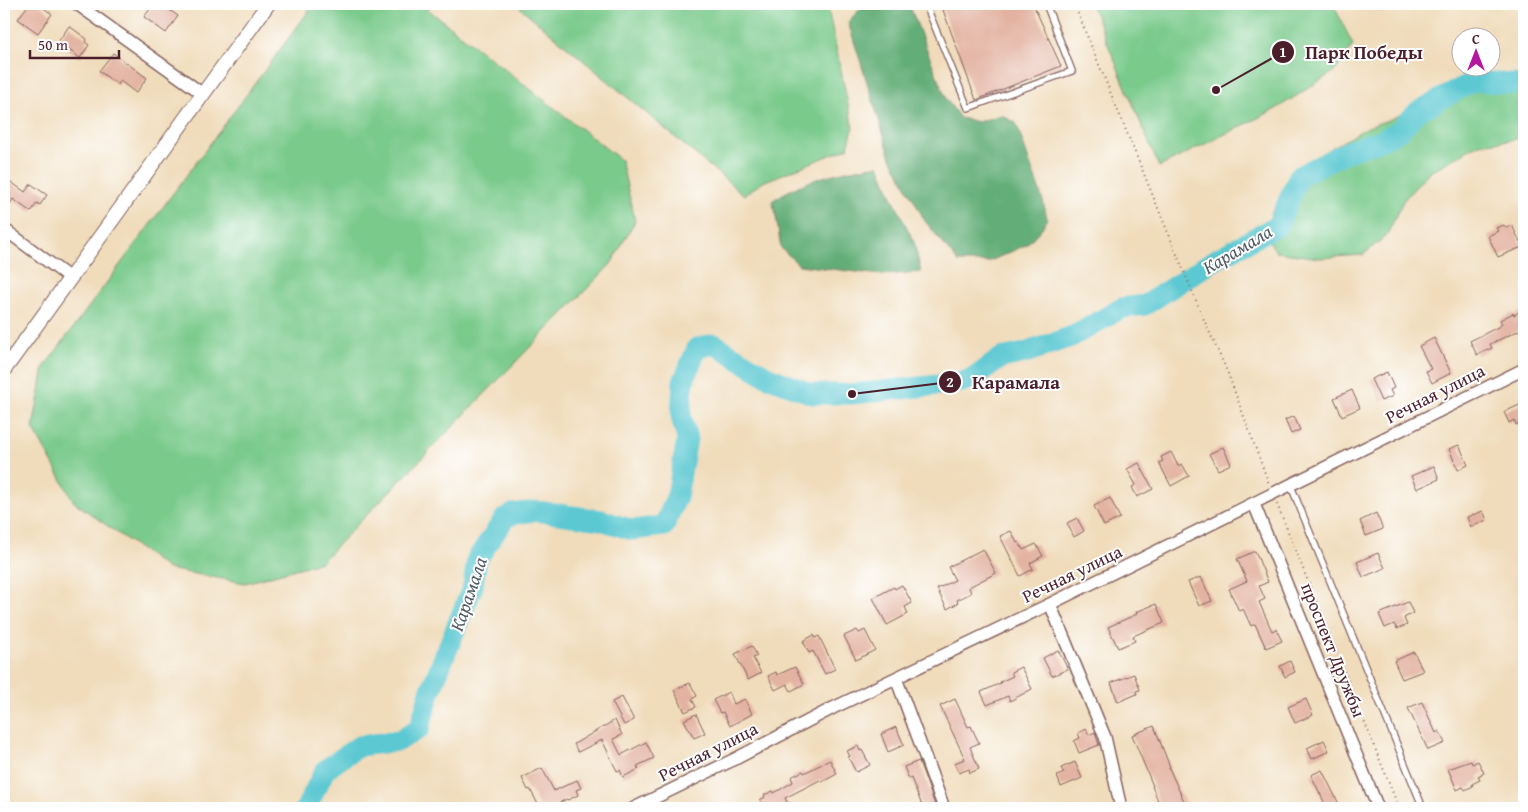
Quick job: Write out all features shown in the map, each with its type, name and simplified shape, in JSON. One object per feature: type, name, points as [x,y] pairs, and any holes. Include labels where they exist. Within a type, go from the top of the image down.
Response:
[{"type":"street","points":[[77,4],[203,94]]},
{"type":"street","points":[[4,370],[268,4]]},
{"type":"street","points":[[4,228],[70,278]]},
{"type":"street","name":"Речная улица","points":[[634,808],[737,758],[833,708],[1292,486],[1524,369]]},
{"type":"street","name":"проспект Дружбы","points":[[1254,504],[1378,808]]},
{"type":"street","points":[[1050,604],[1105,737],[1121,808]]},
{"type":"street","points":[[896,678],[944,808]]},
{"type":"lane","points":[[928,4],[926,5],[968,108],[1072,71],[1046,4]]},
{"type":"lane","points":[[1292,486],[1423,808]]},
{"type":"path","points":[[1074,4],[1204,320],[1227,371],[1273,495],[1399,808]]},
{"type":"green space","points":[[314,4],[421,4],[621,160],[635,221],[611,264],[321,562],[245,583],[168,569],[74,502],[33,428],[44,367]]},
{"type":"green space","points":[[516,4],[827,4],[853,128],[848,148],[763,182],[744,195]]},
{"type":"green space","points":[[869,4],[909,4],[946,99],[960,118],[978,122],[1001,115],[1016,123],[1047,218],[1042,228],[1026,245],[988,262],[958,262],[925,221],[891,158],[848,22],[860,9]]},
{"type":"green space","points":[[1091,4],[1333,4],[1353,45],[1335,71],[1276,109],[1159,167]]},
{"type":"green space","points":[[1474,81],[1524,85],[1524,138],[1479,144],[1428,173],[1403,201],[1387,235],[1363,255],[1320,258],[1276,252],[1264,233],[1272,212],[1298,167],[1368,127],[1391,119]]},
{"type":"green space","points":[[879,165],[914,242],[921,272],[882,275],[799,265],[781,248],[772,201],[784,193],[823,177]]},
{"type":"building","points":[[29,4],[38,4],[52,14],[38,33],[18,19]]},
{"type":"building","points":[[154,4],[161,4],[178,16],[166,33],[144,17]]},
{"type":"building","points":[[955,4],[1033,4],[1061,66],[976,100],[943,10]]},
{"type":"building","points":[[69,26],[87,39],[85,42],[89,45],[80,58],[58,42]]},
{"type":"building","points":[[113,53],[147,78],[136,93],[120,81],[118,85],[99,71]]},
{"type":"building","points":[[4,177],[25,192],[31,184],[47,195],[40,205],[37,203],[31,212],[13,199],[4,212]]},
{"type":"building","points":[[1504,225],[1506,228],[1512,225],[1522,247],[1498,257],[1488,236],[1498,231],[1496,228]]},
{"type":"building","points":[[1524,309],[1524,328],[1490,344],[1492,348],[1477,355],[1470,341],[1500,326],[1502,324],[1500,320]]},
{"type":"building","points":[[1434,338],[1451,373],[1432,383],[1426,371],[1431,369],[1419,346]]},
{"type":"building","points":[[1387,372],[1394,388],[1390,390],[1393,396],[1381,401],[1371,379]]},
{"type":"building","points":[[1352,390],[1360,408],[1342,416],[1334,398]]},
{"type":"building","points":[[1524,403],[1524,421],[1516,425],[1514,420],[1509,423],[1504,412]]},
{"type":"building","points":[[1294,416],[1300,430],[1291,434],[1285,420]]},
{"type":"building","points":[[1459,445],[1468,465],[1458,470],[1449,449]]},
{"type":"building","points":[[1223,447],[1231,464],[1218,470],[1209,454]]},
{"type":"building","points":[[1171,452],[1178,466],[1182,464],[1189,476],[1171,486],[1159,463],[1163,461],[1161,457]]},
{"type":"building","points":[[1139,463],[1153,489],[1137,497],[1132,487],[1136,485],[1127,469]]},
{"type":"building","points":[[1434,466],[1439,479],[1417,489],[1411,476]]},
{"type":"building","points":[[1110,498],[1120,518],[1104,526],[1094,506]]},
{"type":"building","points":[[1483,511],[1487,520],[1471,527],[1467,517]]},
{"type":"building","points":[[1376,513],[1383,529],[1366,536],[1360,521]]},
{"type":"building","points":[[1077,518],[1084,531],[1074,537],[1067,523]]},
{"type":"building","points":[[1011,531],[1023,550],[1036,544],[1043,556],[1030,563],[1033,569],[1020,576],[1000,536]]},
{"type":"building","points":[[983,549],[996,573],[969,587],[971,593],[957,600],[958,603],[947,609],[937,589],[955,580],[948,567]]},
{"type":"building","points":[[1255,551],[1268,582],[1259,586],[1265,599],[1259,602],[1272,631],[1276,629],[1282,641],[1266,648],[1255,624],[1251,626],[1243,609],[1239,611],[1229,589],[1247,581],[1237,559]]},
{"type":"building","points":[[1378,553],[1385,568],[1363,577],[1357,562]]},
{"type":"building","points":[[1201,577],[1212,601],[1199,606],[1188,582]]},
{"type":"building","points":[[902,585],[912,603],[905,607],[908,614],[887,625],[873,598]]},
{"type":"building","points":[[1408,602],[1413,613],[1404,618],[1407,625],[1397,629],[1394,624],[1385,628],[1379,614]]},
{"type":"building","points":[[1156,604],[1164,623],[1133,636],[1135,641],[1118,648],[1108,627]]},
{"type":"building","points":[[857,630],[859,633],[865,630],[875,650],[856,660],[844,636]]},
{"type":"building","points":[[814,635],[815,638],[819,636],[835,669],[825,674],[813,651],[809,653],[803,641]]},
{"type":"building","points":[[752,646],[757,656],[753,658],[761,673],[748,680],[735,654]]},
{"type":"building","points":[[1058,650],[1068,669],[1052,676],[1043,658]]},
{"type":"building","points":[[1414,652],[1423,671],[1402,679],[1394,661]]},
{"type":"building","points":[[1290,661],[1295,672],[1285,677],[1280,666]]},
{"type":"building","points":[[795,667],[804,684],[791,691],[787,684],[775,690],[768,676],[776,672],[777,675]]},
{"type":"building","points":[[1021,667],[1032,689],[1010,701],[1008,696],[987,705],[981,692],[1013,676],[1011,672]]},
{"type":"building","points":[[1134,674],[1140,690],[1136,691],[1137,694],[1118,702],[1111,683]]},
{"type":"building","points":[[690,683],[697,696],[692,699],[696,707],[685,712],[674,690]]},
{"type":"building","points":[[729,692],[734,704],[745,699],[752,714],[730,726],[723,712],[720,713],[713,700]]},
{"type":"building","points":[[622,697],[634,720],[624,725],[612,702]]},
{"type":"building","points":[[955,699],[968,727],[971,726],[979,743],[970,747],[979,769],[970,773],[969,769],[959,773],[954,763],[965,759],[940,706]]},
{"type":"building","points":[[1306,699],[1313,715],[1295,723],[1288,707]]},
{"type":"building","points":[[1422,702],[1436,733],[1439,731],[1445,743],[1428,750],[1408,708]]},
{"type":"building","points":[[696,714],[705,733],[694,738],[684,720]]},
{"type":"building","points":[[615,720],[622,735],[613,739],[621,755],[646,742],[654,758],[637,766],[639,769],[623,777],[620,770],[617,771],[602,740],[578,752],[574,744]]},
{"type":"building","points":[[1154,726],[1169,768],[1187,808],[1161,808],[1152,786],[1132,735]]},
{"type":"building","points":[[896,727],[904,745],[888,752],[881,734]]},
{"type":"building","points":[[1086,729],[1089,735],[1095,732],[1099,745],[1079,753],[1074,741],[1080,738],[1078,733]]},
{"type":"building","points":[[1324,740],[1329,751],[1312,759],[1307,748]]},
{"type":"building","points":[[858,746],[870,765],[856,772],[847,751]]},
{"type":"building","points":[[830,760],[837,774],[822,782],[820,780],[785,798],[790,808],[764,808],[760,800],[765,797],[764,795],[773,791],[774,793],[793,782],[791,777],[803,771],[804,773]]},
{"type":"building","points":[[919,761],[936,808],[923,808],[911,778],[909,779],[904,767]]},
{"type":"building","points":[[1471,761],[1472,764],[1478,761],[1484,773],[1478,776],[1480,780],[1472,784],[1473,786],[1465,790],[1463,787],[1457,790],[1448,769]]},
{"type":"building","points":[[1075,762],[1082,778],[1061,787],[1057,776],[1064,773],[1061,768]]},
{"type":"building","points":[[542,768],[554,791],[577,780],[581,788],[576,790],[578,795],[548,808],[540,808],[522,778]]},
{"type":"building","points":[[1322,770],[1341,808],[1327,808],[1311,775]]},
{"type":"waterway","name":"Карамала","points":[[306,808],[325,770],[359,746],[398,741],[419,729],[430,692],[473,586],[477,559],[505,518],[513,514],[536,511],[601,520],[632,530],[664,526],[677,496],[687,439],[681,416],[683,382],[697,348],[714,344],[766,376],[812,394],[852,394],[958,383],[974,378],[1001,358],[1025,353],[1073,336],[1122,308],[1145,305],[1213,261],[1278,225],[1299,176],[1344,153],[1386,138],[1400,130],[1417,112],[1474,81],[1524,85]]},
{"type":"place","name":"Парк Победы","points":[[1216,90]]},
{"type":"place","name":"Карамала","points":[[852,394]]}]
